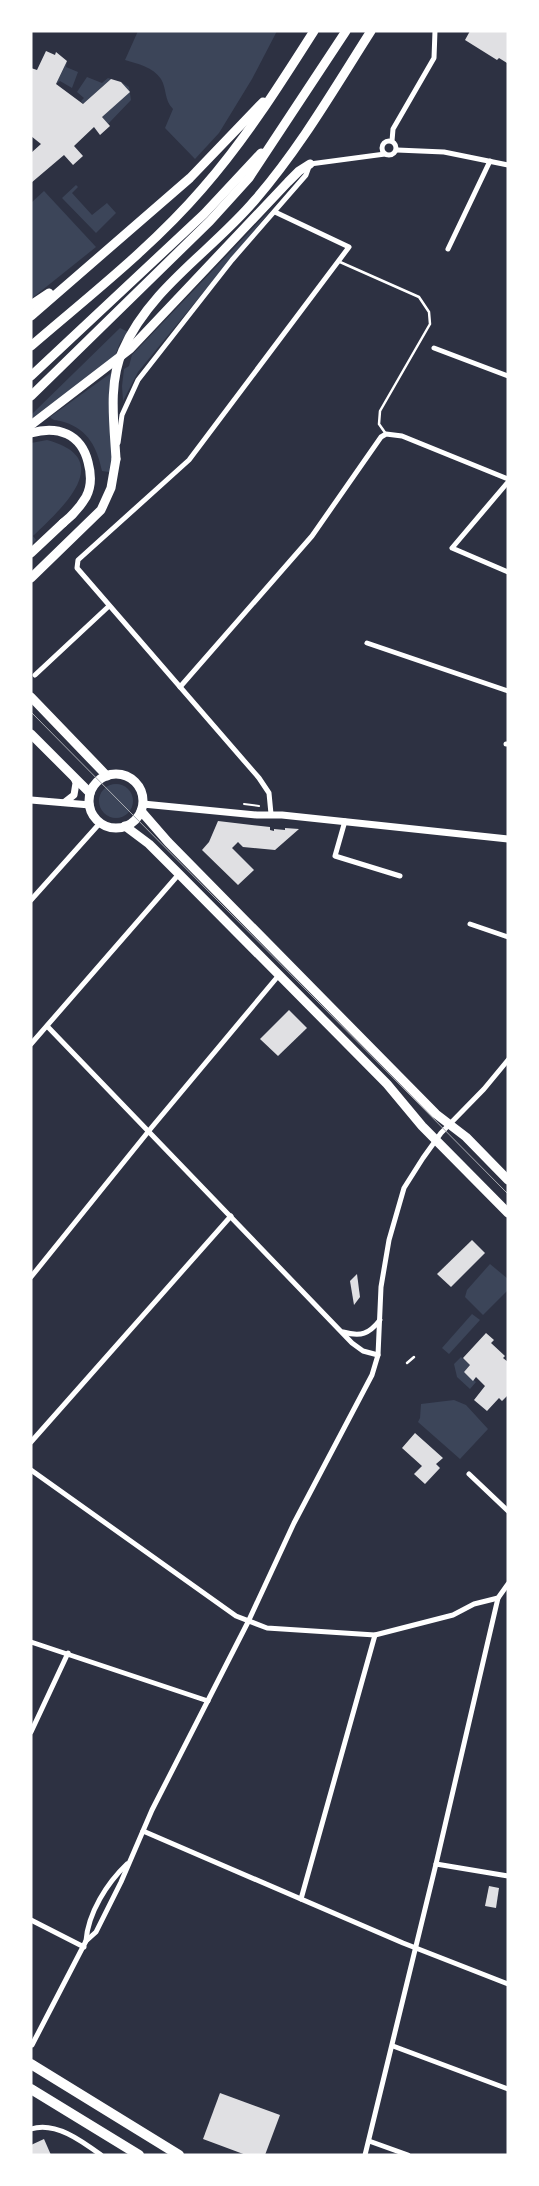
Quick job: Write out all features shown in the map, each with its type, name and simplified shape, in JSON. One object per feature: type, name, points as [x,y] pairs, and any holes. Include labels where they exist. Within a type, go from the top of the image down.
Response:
[{"type":"highway","points":[[31,2064],[179,2155]]},
{"type":"highway","points":[[31,2089],[139,2155]]},
{"type":"main road","points":[[31,346],[152,240],[201,191],[236,149],[281,84],[314,31]]},
{"type":"main road","points":[[31,396],[210,221],[249,178],[346,31]]},
{"type":"main road","points":[[31,578],[101,510],[111,488],[116,458],[113,398],[116,374],[122,352],[134,327],[157,299],[255,201],[300,144],[371,31]]},
{"type":"main road","points":[[31,316],[190,178],[281,84]]},
{"type":"main road","points":[[31,376],[204,214],[283,129]]},
{"type":"main road","points":[[31,424],[98,376],[144,335],[288,182],[299,171],[310,164]]},
{"type":"main road","points":[[31,306],[75,277]]},
{"type":"main road","points":[[31,433],[44,429],[58,430],[76,438],[85,451],[91,474],[87,496],[63,524],[31,553]]},
{"type":"main road","points":[[31,697],[107,776]]},
{"type":"main road","points":[[31,734],[90,793]]},
{"type":"main road","points":[[116,774],[133,780],[142,795],[142,808],[134,822],[112,828],[100,822],[93,815],[90,805],[90,793],[96,783],[107,776],[116,774]]},
{"type":"main road","points":[[142,808],[168,842],[436,1114],[450,1124],[508,1180]]},
{"type":"main road","points":[[125,826],[149,844],[280,975],[387,1084],[436,1140],[508,1213]]},
{"type":"street","points":[[397,150],[396,145],[392,141],[393,129],[434,58],[436,31]]},
{"type":"street","points":[[385,154],[382,146],[385,142],[392,141]]},
{"type":"street","points":[[116,458],[122,415],[138,380],[232,260],[306,175],[310,164],[385,154],[392,155],[397,150],[444,152],[508,166]]},
{"type":"street","points":[[448,250],[490,161]]},
{"type":"street","points":[[271,814],[269,793],[259,778],[77,568],[78,560],[189,460],[340,262],[349,247],[275,212]]},
{"type":"street","points":[[434,348],[508,376]]},
{"type":"street","points":[[180,687],[312,536],[381,437],[386,434],[402,436],[508,480],[452,548],[508,572]]},
{"type":"street","points":[[35,675],[109,606]]},
{"type":"street","points":[[367,643],[508,691]]},
{"type":"street","points":[[65,802],[74,795],[76,783],[74,778]]},
{"type":"street","points":[[31,800],[90,805]]},
{"type":"street","points":[[142,808],[271,814],[508,839]]},
{"type":"street","points":[[345,821],[335,856],[400,876]]},
{"type":"street","points":[[31,900],[100,822]]},
{"type":"street","points":[[31,1044],[179,874]]},
{"type":"street","points":[[470,924],[508,937]]},
{"type":"street","points":[[31,1277],[150,1130],[280,975]]},
{"type":"street","points":[[47,1026],[150,1130],[342,1332],[363,1351],[378,1355]]},
{"type":"street","points":[[32,2045],[85,1944],[96,1932],[122,1882],[128,1863],[143,1831],[248,1622],[294,1523],[368,1384],[378,1355],[381,1287],[389,1240],[407,1182],[436,1140],[508,1060]]},
{"type":"street","points":[[31,1442],[231,1216]]},
{"type":"street","points":[[342,1332],[355,1335],[364,1334],[371,1331],[380,1319]]},
{"type":"street","points":[[31,1470],[248,1622],[267,1628],[375,1635],[454,1615],[474,1604],[498,1598]]},
{"type":"street","points":[[469,1474],[508,1511]]},
{"type":"street","points":[[365,2155],[393,2046],[498,1598],[508,1584]]},
{"type":"street","points":[[301,1899],[375,1635]]},
{"type":"street","points":[[31,1642],[208,1701]]},
{"type":"street","points":[[31,1732],[68,1653]]},
{"type":"street","points":[[143,1831],[415,1947],[508,1984]]},
{"type":"street","points":[[85,1944],[87,1927],[112,1878],[128,1863]]},
{"type":"street","points":[[436,1864],[508,1876]]},
{"type":"street","points":[[31,1920],[85,1944]]},
{"type":"street","points":[[393,2046],[508,2089]]},
{"type":"street","points":[[31,2129],[42,2128],[61,2131],[100,2155]]},
{"type":"street","points":[[369,2141],[408,2155]]},
{"type":"lane","points":[[340,262],[419,297],[429,312],[430,324],[380,411],[378,424],[386,434]]},
{"type":"lane","points":[[407,1364],[414,1357]]},
{"type":"shaded area","points":[[138,31],[277,31],[252,79],[219,133],[195,159],[165,128],[173,109],[168,102],[161,79],[150,69],[125,60]]},
{"type":"shaded area","points":[[67,61],[66,67],[78,72],[72,88],[60,81],[56,84]]},
{"type":"shaded area","points":[[87,77],[102,83],[108,78],[111,79],[83,104],[81,101],[84,98],[77,92]]},
{"type":"shaded area","points":[[121,82],[129,87],[131,100],[108,124],[102,117],[129,92]]},
{"type":"shaded area","points":[[76,185],[78,187],[72,193],[92,215],[107,203],[116,213],[96,233],[62,198]]},
{"type":"shaded area","points":[[44,191],[96,247],[31,299],[31,203]]},
{"type":"shaded area","points":[[275,205],[138,372],[123,401],[124,369],[129,366],[132,355]]},
{"type":"shaded area","points":[[120,328],[128,332],[120,343],[114,358],[31,419],[31,415]]},
{"type":"shaded area","points":[[111,373],[112,455],[109,472],[102,471],[94,447],[86,435],[73,425],[50,417]]},
{"type":"shaded area","points":[[47,440],[68,448],[79,459],[81,472],[77,485],[68,499],[33,536],[36,540],[31,545],[31,443]]},
{"type":"shaded area","points":[[116,784],[128,789],[133,801],[128,813],[116,818],[104,813],[99,801],[104,789]]},
{"type":"shaded area","points":[[490,1264],[508,1279],[508,1290],[483,1315],[465,1297],[467,1290]]},
{"type":"shaded area","points":[[472,1314],[480,1320],[449,1354],[442,1348]]},
{"type":"shaded area","points":[[461,1357],[470,1365],[464,1372],[476,1382],[470,1389],[457,1377],[454,1364]]},
{"type":"shaded area","points":[[454,1400],[466,1405],[488,1429],[460,1459],[418,1422],[421,1404]]},
{"type":"building","points":[[470,31],[508,31],[507,63],[499,58],[497,60],[465,40]]},
{"type":"building","points":[[46,51],[55,55],[56,52],[67,61],[56,84],[83,104],[111,79],[121,82],[130,92],[102,117],[110,126],[100,135],[94,127],[74,146],[83,156],[73,165],[64,155],[31,183],[31,153],[41,144],[31,136],[31,68],[37,70]]},
{"type":"building","points":[[218,821],[270,827],[270,830],[274,831],[274,829],[285,830],[285,828],[299,829],[275,850],[243,847],[238,842],[232,848],[254,870],[238,885],[202,850],[209,842]]},
{"type":"building","points":[[289,1010],[307,1028],[278,1056],[260,1039]]},
{"type":"building","points":[[472,1240],[485,1253],[451,1287],[437,1274]]},
{"type":"building","points":[[357,1274],[360,1297],[354,1305],[350,1281]]},
{"type":"building","points":[[486,1333],[494,1340],[491,1343],[505,1356],[503,1358],[508,1362],[508,1395],[502,1401],[499,1398],[487,1411],[474,1400],[485,1386],[476,1377],[473,1381],[464,1372],[470,1365],[463,1358]]},
{"type":"building","points":[[415,1433],[443,1458],[436,1464],[440,1468],[425,1484],[414,1474],[422,1466],[402,1448]]},
{"type":"building","points":[[489,1886],[499,1888],[496,1908],[485,1906]]},
{"type":"building","points":[[220,2093],[280,2115],[265,2155],[246,2155],[203,2139]]},
{"type":"building","points":[[44,2139],[51,2155],[31,2155],[31,2145]]},
{"type":"tram line","points":[[31,712],[508,1194]]}]
